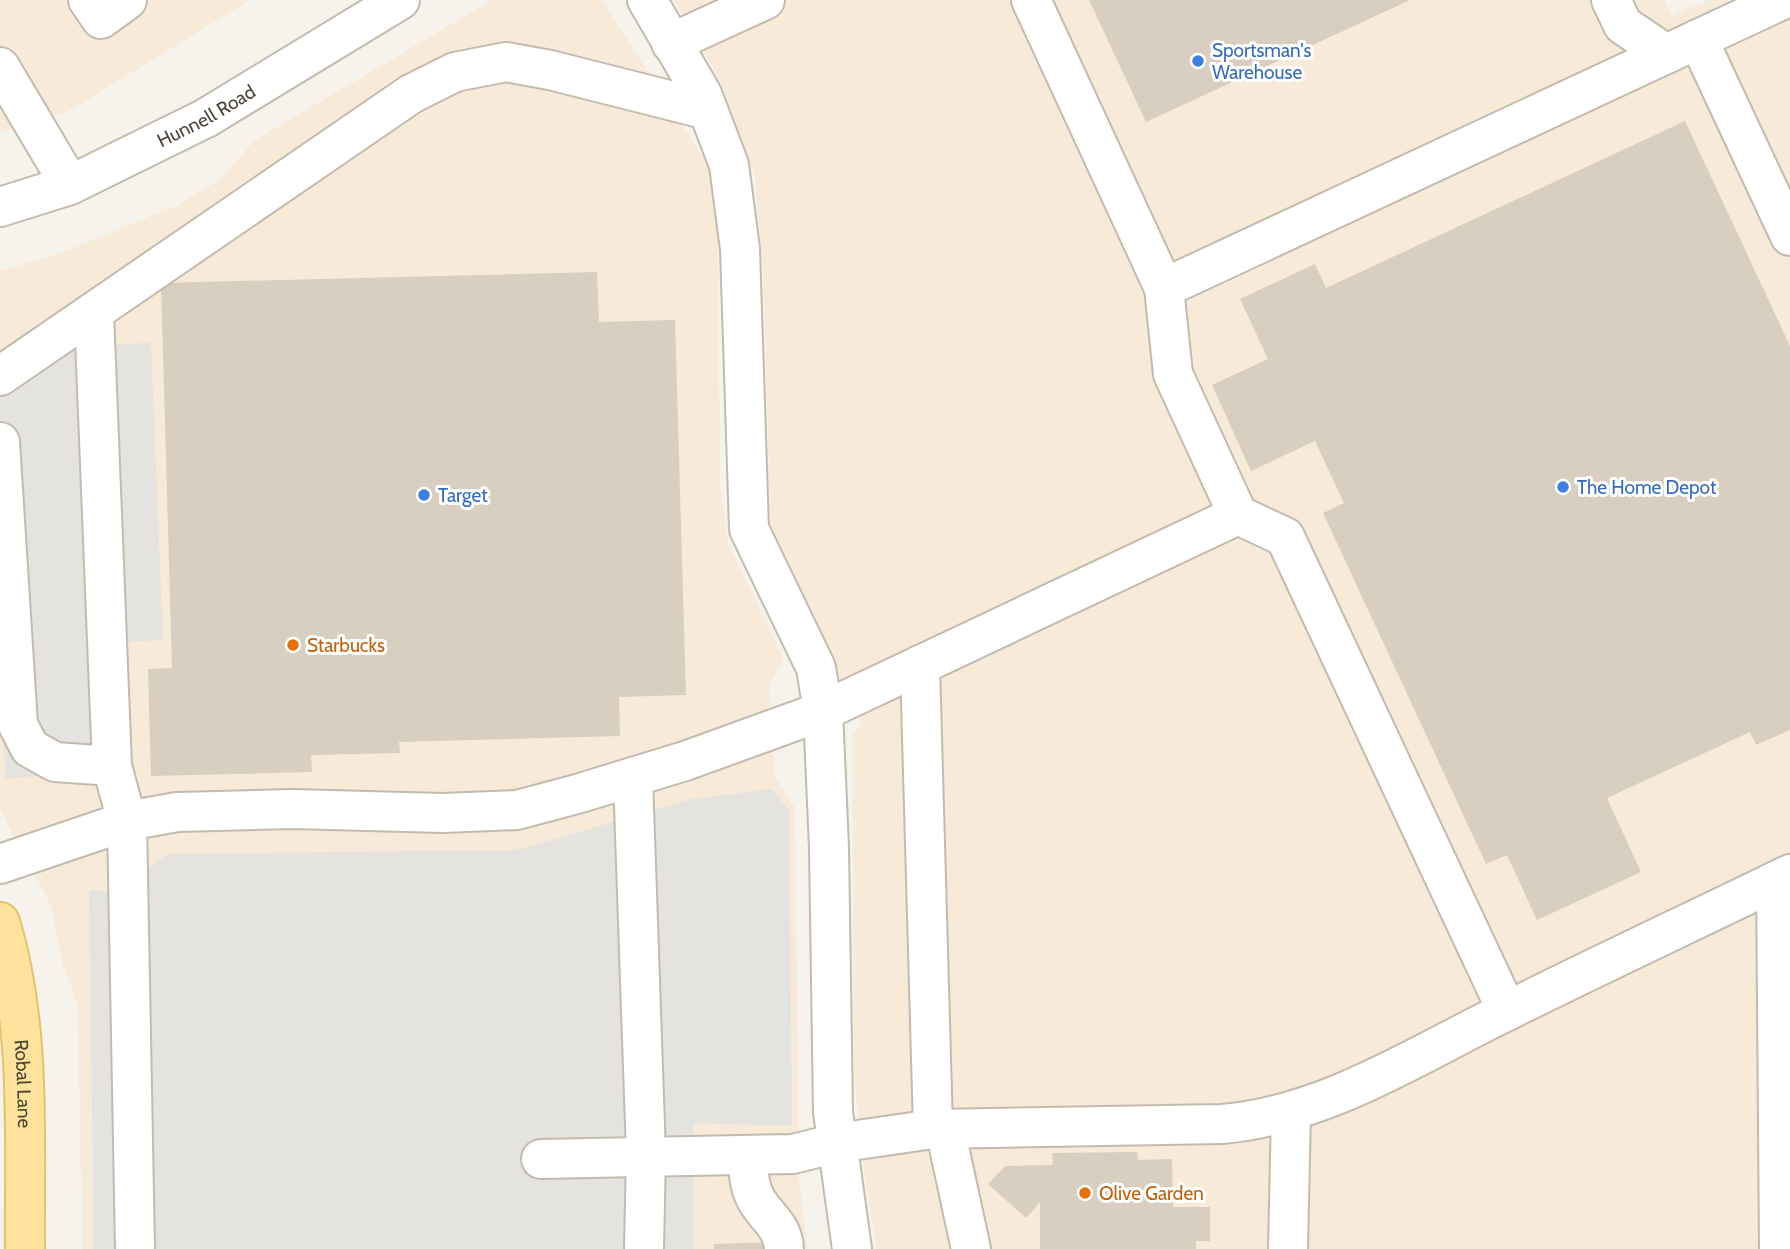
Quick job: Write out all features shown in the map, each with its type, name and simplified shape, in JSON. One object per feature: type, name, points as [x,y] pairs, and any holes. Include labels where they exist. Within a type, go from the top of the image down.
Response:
[{"type":"main road","name":"Robal Lane","points":[[0,922],[10,956],[23,1068],[25,1249]]},
{"type":"street","points":[[88,0],[101,19],[127,0]]},
{"type":"street","name":"Hunnell Road","points":[[0,207],[70,185],[206,118],[400,0]]},
{"type":"street","points":[[647,0],[702,94],[729,165],[740,249],[749,529],[816,668],[823,711],[830,847],[832,1112],[852,1249]]},
{"type":"street","points":[[671,43],[764,0]]},
{"type":"street","points":[[1031,0],[1164,288],[1173,374],[1237,515],[1285,537],[1507,1011]]},
{"type":"street","points":[[1611,0],[1622,25],[1682,47],[1790,236]]},
{"type":"street","points":[[1164,288],[1782,0]]},
{"type":"street","points":[[0,376],[411,94],[455,72],[506,62],[550,70],[708,110]]},
{"type":"street","points":[[1,72],[70,185]]},
{"type":"street","points":[[94,313],[112,766],[127,821],[135,1249]]},
{"type":"street","points":[[0,442],[18,725],[30,748],[55,762],[112,766]]},
{"type":"street","points":[[0,864],[127,821],[177,812],[292,809],[443,813],[517,810],[685,761],[823,711],[1237,515]]},
{"type":"street","points":[[920,665],[939,1129],[971,1249]]},
{"type":"street","points":[[633,777],[646,1155],[644,1249]]},
{"type":"street","points":[[541,1158],[793,1154],[837,1143],[939,1129],[1222,1124],[1253,1121],[1339,1096],[1783,877],[1779,1249]]},
{"type":"street","points":[[1288,1249],[1291,1112]]},
{"type":"street","points":[[747,1155],[752,1192],[772,1218],[783,1240],[784,1249]]},
{"type":"shaded area","points":[[0,0],[250,0],[67,112],[0,132]]},
{"type":"shaded area","points":[[492,0],[602,0],[710,168],[718,219],[720,483],[728,543],[784,660],[769,685],[775,777],[795,808],[799,1178],[807,1249],[82,1249],[78,1007],[62,961],[51,906],[0,809],[0,271],[66,251],[178,205],[221,179],[254,141]]},
{"type":"shaded area","points":[[674,0],[1664,0],[1672,16],[1709,0],[1790,0],[1790,1249],[877,1249],[866,1187],[854,1076],[852,737],[861,723],[771,527],[763,275],[755,178],[721,82]]},
{"type":"shaded area","points":[[151,343],[163,640],[126,642],[129,767],[6,779],[0,689],[0,382],[72,346]]},
{"type":"shaded area","points":[[772,789],[789,810],[792,1126],[693,1123],[693,1249],[94,1249],[89,891],[112,891],[169,854],[517,850],[692,799]]},
{"type":"building","name":"Sportsman's Warehouse","points":[[1089,0],[1410,0],[1146,122]]},
{"type":"building","name":"The Home Depot","points":[[1685,121],[1790,346],[1790,730],[1756,745],[1750,732],[1607,798],[1641,872],[1537,920],[1507,855],[1486,864],[1323,513],[1344,503],[1315,441],[1251,471],[1212,385],[1268,359],[1240,299],[1315,264],[1326,288]]},
{"type":"building","name":"Target","points":[[597,272],[599,322],[675,320],[686,695],[619,697],[620,736],[399,742],[400,753],[311,755],[312,772],[151,776],[148,669],[172,668],[161,283]]},
{"type":"building","name":"Olive Garden","points":[[1137,1152],[1138,1160],[1172,1159],[1173,1207],[1210,1207],[1210,1241],[1196,1241],[1196,1249],[1040,1249],[1040,1202],[1026,1218],[988,1184],[1005,1166],[1053,1165],[1052,1153]]},
{"type":"building","points":[[773,1242],[773,1249],[714,1249],[714,1244]]},
{"type":"place","name":"Sportsman's Warehouse","points":[[1198,61]]},
{"type":"place","name":"The Home Depot","points":[[1563,487]]},
{"type":"place","name":"Target","points":[[424,495]]},
{"type":"place","name":"Starbucks","points":[[293,645]]},
{"type":"place","name":"Olive Garden","points":[[1085,1193]]}]
